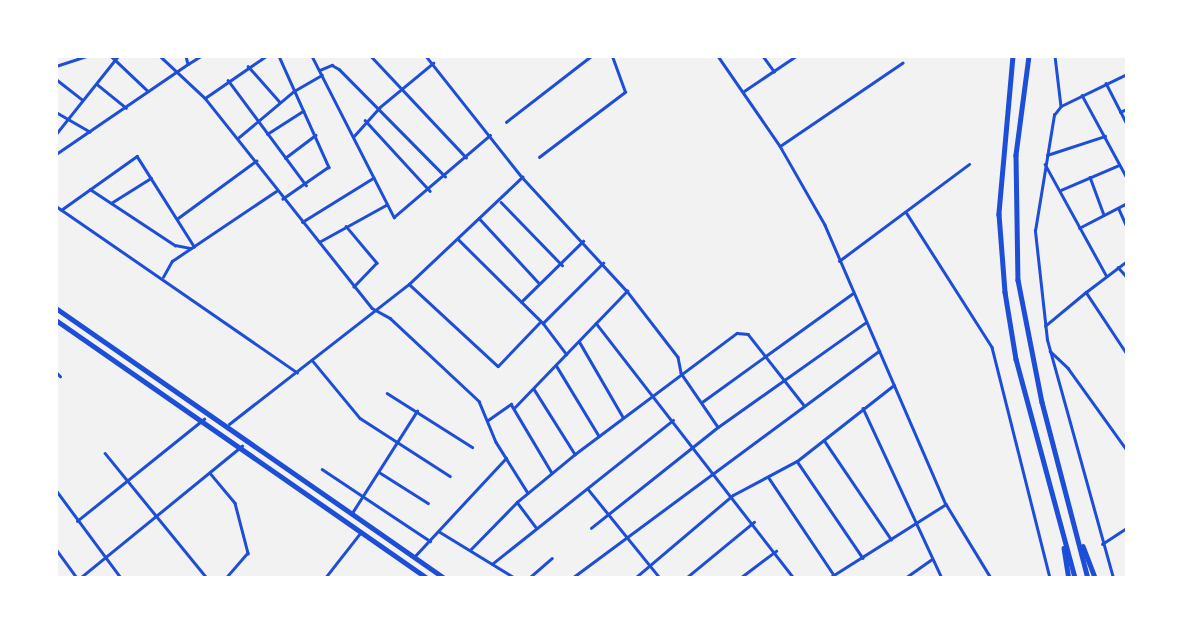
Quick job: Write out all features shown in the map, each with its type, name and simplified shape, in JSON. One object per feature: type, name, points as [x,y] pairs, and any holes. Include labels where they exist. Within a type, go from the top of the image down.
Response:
[{"type":"highway","points":[[1013,56],[1008,91],[999,214],[1005,292],[1016,359],[1075,578]]},
{"type":"highway","points":[[1029,56],[1016,155],[1018,280],[1035,373],[1088,578]]},
{"type":"highway","points":[[56,308],[228,424],[351,514],[444,578]]},
{"type":"highway","points":[[56,320],[204,419],[427,578]]},
{"type":"highway","points":[[1075,523],[1094,578]]},
{"type":"highway","points":[[1060,527],[1069,578]]},
{"type":"street","points":[[56,66],[87,56]]},
{"type":"street","points":[[111,56],[148,91]]},
{"type":"street","points":[[56,134],[82,99],[98,85],[118,56]]},
{"type":"street","points":[[160,56],[205,98],[256,161],[283,200],[375,310],[460,378],[488,420],[506,458],[528,493]]},
{"type":"street","points":[[186,56],[188,64]]},
{"type":"street","points":[[56,154],[126,108],[176,70],[201,56]]},
{"type":"street","points":[[205,98],[248,66],[266,56]]},
{"type":"street","points":[[279,56],[329,167],[283,200]]},
{"type":"street","points":[[312,56],[391,216],[398,216],[430,191],[490,135]]},
{"type":"street","points":[[371,56],[467,157]]},
{"type":"street","points":[[426,56],[522,177],[583,241],[627,292],[678,357],[682,373],[718,427]]},
{"type":"street","points":[[506,122],[591,56]]},
{"type":"street","points":[[539,157],[625,92],[612,56]]},
{"type":"street","points":[[718,56],[744,91],[780,146],[825,225],[852,294],[946,504],[991,578]]},
{"type":"street","points":[[763,56],[774,72]]},
{"type":"street","points":[[744,91],[796,56]]},
{"type":"street","points":[[1055,56],[1061,106]]},
{"type":"street","points":[[780,146],[902,63]]},
{"type":"street","points":[[353,137],[365,120],[403,91],[433,64]]},
{"type":"street","points":[[248,66],[280,103]]},
{"type":"street","points":[[320,70],[335,66],[380,107],[445,176]]},
{"type":"street","points":[[1113,578],[1102,544],[1050,350],[1045,326],[1035,231],[1050,123],[1061,106],[1127,74]]},
{"type":"street","points":[[238,138],[294,91],[322,75]]},
{"type":"street","points":[[56,79],[82,99]]},
{"type":"street","points":[[228,80],[306,185]]},
{"type":"street","points":[[1106,83],[1127,124]]},
{"type":"street","points":[[98,85],[126,108]]},
{"type":"street","points":[[1082,95],[1127,178]]},
{"type":"street","points":[[1120,112],[1127,109]]},
{"type":"street","points":[[267,134],[304,110]]},
{"type":"street","points":[[56,112],[90,132]]},
{"type":"street","points":[[365,120],[430,191]]},
{"type":"street","points":[[285,158],[315,135]]},
{"type":"street","points":[[1047,155],[1105,136]]},
{"type":"street","points":[[60,210],[134,156],[178,218],[192,247]]},
{"type":"street","points":[[178,218],[256,161]]},
{"type":"street","points":[[839,260],[969,164]]},
{"type":"street","points":[[1045,164],[1061,190],[1079,228],[1106,275]]},
{"type":"street","points":[[1061,190],[1120,165]]},
{"type":"street","points":[[228,424],[409,284],[479,218],[500,202],[522,177]]},
{"type":"street","points":[[111,203],[151,178]]},
{"type":"street","points":[[302,222],[373,178]]},
{"type":"street","points":[[1090,178],[1104,215]]},
{"type":"street","points":[[90,189],[175,245],[192,247]]},
{"type":"street","points":[[163,277],[172,261],[276,191]]},
{"type":"street","points":[[500,202],[562,265]]},
{"type":"street","points":[[1079,228],[1119,209],[1127,203]]},
{"type":"street","points":[[319,242],[386,205]]},
{"type":"street","points":[[56,206],[163,277],[297,372]]},
{"type":"street","points":[[1119,209],[1127,227]]},
{"type":"street","points":[[906,212],[992,347],[1050,578]]},
{"type":"street","points":[[479,218],[538,282]]},
{"type":"street","points":[[346,226],[377,263],[354,287]]},
{"type":"street","points":[[458,238],[541,323],[567,354]]},
{"type":"street","points":[[521,302],[538,282],[562,265],[583,241]]},
{"type":"street","points":[[1045,326],[1117,266],[1127,261]]},
{"type":"street","points":[[409,284],[498,366],[602,263]]},
{"type":"street","points":[[1117,266],[1127,277]]},
{"type":"street","points":[[514,408],[627,292]]},
{"type":"street","points":[[1086,292],[1127,354]]},
{"type":"street","points":[[702,402],[852,294]]},
{"type":"street","points":[[591,528],[718,427],[865,323]]},
{"type":"street","points":[[596,324],[733,495],[794,578]]},
{"type":"street","points":[[470,550],[517,502],[575,454],[652,392],[737,333],[748,334],[803,404]]},
{"type":"street","points":[[579,341],[623,417]]},
{"type":"street","points":[[1050,350],[1068,368],[1127,450]]},
{"type":"street","points":[[572,578],[629,540],[662,509],[715,473],[803,404],[879,351]]},
{"type":"street","points":[[312,360],[360,418],[397,439],[450,476]]},
{"type":"street","points":[[556,365],[599,436]]},
{"type":"street","points":[[56,372],[60,376]]},
{"type":"street","points":[[635,578],[733,495],[769,478],[797,461],[894,385]]},
{"type":"street","points":[[534,388],[575,454]]},
{"type":"street","points":[[387,394],[417,411],[472,448]]},
{"type":"street","points":[[488,420],[508,404],[514,408],[552,473]]},
{"type":"street","points":[[863,408],[914,524],[942,578]]},
{"type":"street","points":[[351,514],[364,497],[397,439],[417,411]]},
{"type":"street","points":[[77,520],[126,479],[204,419]]},
{"type":"street","points":[[492,564],[673,420]]},
{"type":"street","points":[[824,440],[891,539]]},
{"type":"street","points":[[56,549],[79,578],[242,446]]},
{"type":"street","points":[[104,453],[208,578]]},
{"type":"street","points":[[414,557],[440,532],[506,458]]},
{"type":"street","points":[[797,461],[863,558]]},
{"type":"street","points":[[322,469],[430,541]]},
{"type":"street","points":[[379,472],[428,503]]},
{"type":"street","points":[[210,473],[235,503],[248,553],[226,578]]},
{"type":"street","points":[[769,478],[834,575]]},
{"type":"street","points":[[588,489],[660,578]]},
{"type":"street","points":[[56,490],[121,578]]},
{"type":"street","points":[[517,502],[536,528]]},
{"type":"street","points":[[829,578],[946,504]]},
{"type":"street","points":[[686,578],[754,522]]},
{"type":"street","points":[[1102,544],[1127,528]]},
{"type":"street","points":[[325,578],[361,532]]},
{"type":"street","points":[[440,532],[515,578]]},
{"type":"street","points":[[740,578],[776,551]]},
{"type":"street","points":[[529,578],[552,558]]},
{"type":"street","points":[[906,578],[931,560]]}]
